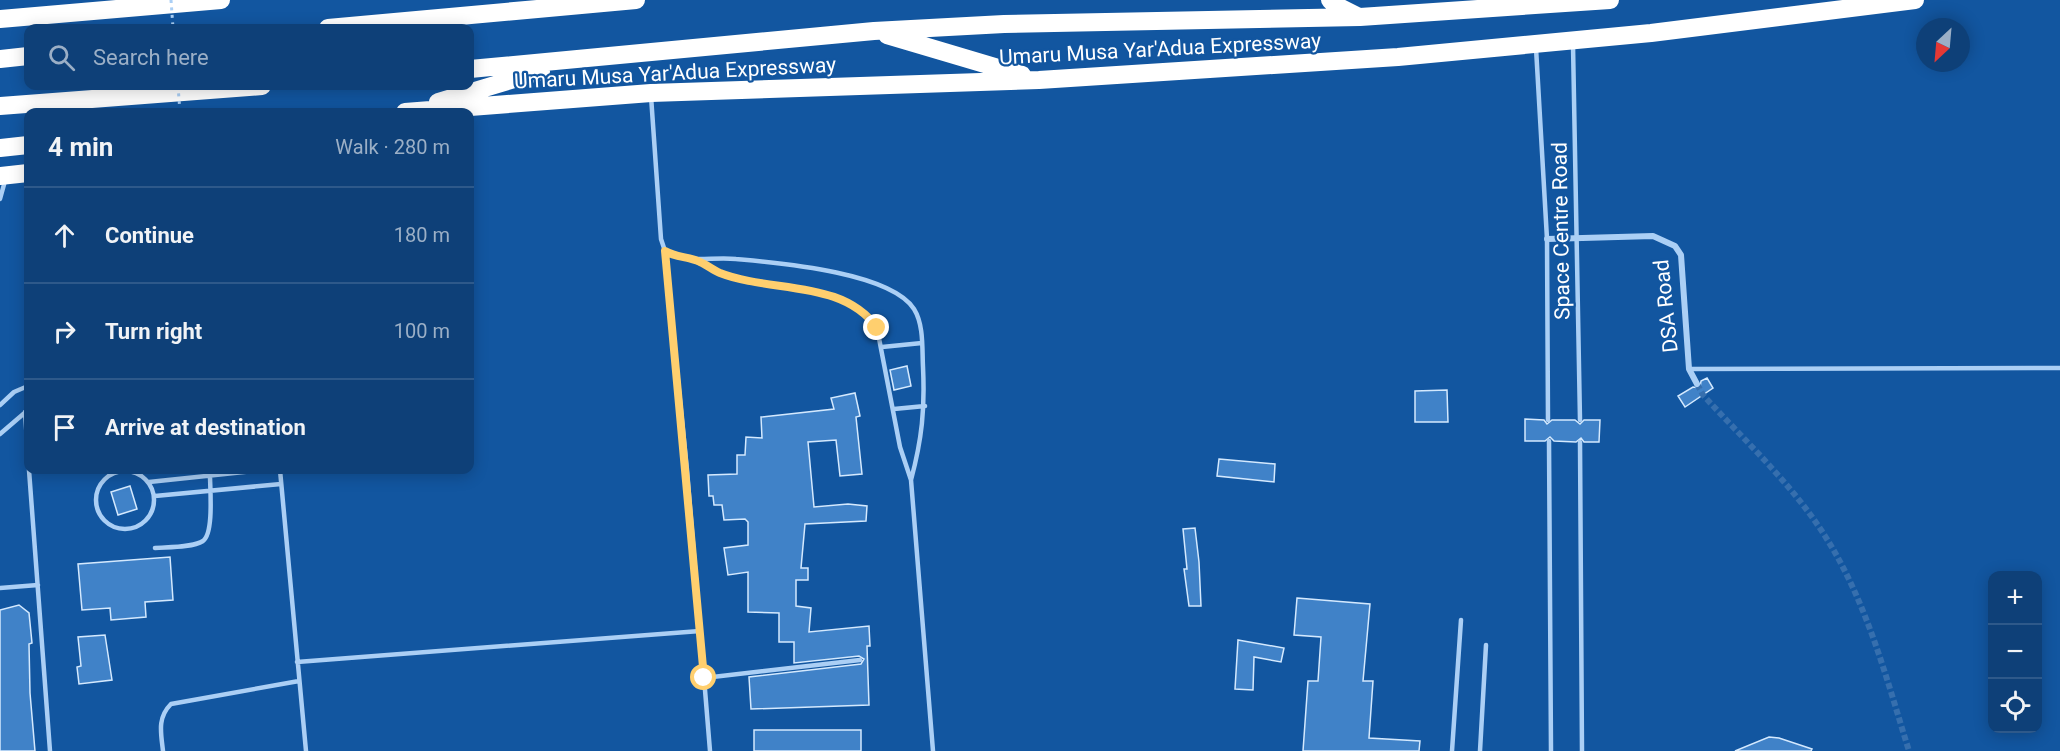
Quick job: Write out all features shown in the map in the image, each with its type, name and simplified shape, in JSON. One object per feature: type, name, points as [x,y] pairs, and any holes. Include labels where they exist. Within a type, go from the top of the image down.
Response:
[{"type":"highway","points":[[0,19],[221,0]]},
{"type":"highway","points":[[534,0],[579,5]]},
{"type":"highway","points":[[372,24],[636,0]]},
{"type":"highway","points":[[1330,0],[1335,5],[1360,17]]},
{"type":"highway","name":"Umaru Musa Yar'Adua Expressway","points":[[474,69],[874,31],[1004,24],[1360,17],[1610,0]]},
{"type":"highway","name":"Umaru Musa Yar'Adua Expressway","points":[[457,108],[651,93],[1039,80],[1398,57],[1573,42],[1915,0]]},
{"type":"highway","points":[[874,31],[1039,80]]},
{"type":"highway","points":[[0,59],[24,56]]},
{"type":"highway","points":[[418,108],[574,61]]},
{"type":"highway","points":[[0,106],[210,90]]},
{"type":"highway","points":[[0,148],[24,145]]},
{"type":"highway","points":[[3,176],[24,173]]},
{"type":"street","name":"DSA Road","points":[[1548,239],[1653,236],[1675,246],[1681,255],[1689,369],[1697,384]]},
{"type":"lane","name":"Space Centre Road","points":[[1573,42],[1580,420]]},
{"type":"lane","name":"Space Centre Road","points":[[1536,45],[1548,239],[1548,420]]},
{"type":"lane","points":[[651,93],[662,239],[665,251],[710,751]]},
{"type":"lane","points":[[0,199],[3,176]]},
{"type":"lane","points":[[665,251],[675,257],[698,261],[720,273],[842,299],[870,318],[877,328],[900,447],[911,480],[933,751]]},
{"type":"lane","points":[[698,261],[721,257],[826,271],[882,286],[913,307],[918,318],[922,343],[925,406],[922,440],[911,480]]},
{"type":"lane","points":[[882,347],[922,343]]},
{"type":"lane","points":[[1689,369],[2060,368]]},
{"type":"lane","points":[[0,405],[14,392],[24,388]]},
{"type":"lane","points":[[894,409],[925,406]]},
{"type":"lane","points":[[0,434],[24,414]]},
{"type":"lane","points":[[1549,441],[1551,751]]},
{"type":"lane","points":[[1580,442],[1582,751]]},
{"type":"lane","points":[[29,474],[50,751]]},
{"type":"lane","points":[[111,474],[98,487],[96,507],[107,523],[126,530],[144,523],[154,506],[155,496],[149,482],[137,474]]},
{"type":"lane","points":[[149,482],[221,474]]},
{"type":"lane","points":[[280,474],[306,751]]},
{"type":"lane","points":[[155,548],[199,543],[205,538],[210,529],[210,475]]},
{"type":"lane","points":[[155,496],[281,484]]},
{"type":"lane","points":[[0,588],[38,585]]},
{"type":"lane","points":[[1452,751],[1461,620]]},
{"type":"lane","points":[[297,662],[700,631]]},
{"type":"lane","points":[[1480,751],[1486,645]]},
{"type":"lane","points":[[704,678],[860,660]]},
{"type":"lane","points":[[163,751],[160,725],[163,712],[171,704],[299,681]]},
{"type":"path","points":[[171,0],[173,24]]},
{"type":"path","points":[[178,90],[180,108]]},
{"type":"building","points":[[907,366],[911,386],[894,390],[890,370]]},
{"type":"building","points":[[1707,378],[1713,388],[1685,407],[1678,396],[1693,387],[1700,388],[1701,381]]},
{"type":"building","points":[[1447,390],[1448,422],[1415,422],[1415,391]]},
{"type":"building","points":[[855,393],[860,416],[856,417],[862,474],[840,476],[836,440],[808,442],[814,507],[848,504],[867,506],[866,521],[805,524],[801,568],[808,568],[808,580],[796,580],[796,606],[811,608],[809,632],[869,626],[870,646],[867,646],[869,705],[751,709],[749,677],[861,664],[864,659],[859,656],[794,663],[794,642],[779,642],[779,613],[748,612],[748,572],[728,575],[724,548],[748,545],[748,522],[745,519],[724,520],[722,505],[714,505],[713,496],[709,496],[708,475],[737,474],[737,455],[745,455],[746,437],[762,438],[761,417],[834,409],[831,398]]},
{"type":"building","points":[[1525,419],[1544,420],[1547,424],[1552,420],[1575,420],[1580,424],[1584,420],[1600,420],[1599,442],[1584,442],[1581,438],[1576,442],[1554,441],[1550,437],[1545,441],[1525,441]]},
{"type":"building","points":[[1219,459],[1275,464],[1274,482],[1217,476]]},
{"type":"building","points":[[130,486],[137,509],[118,515],[111,492]]},
{"type":"building","points":[[1195,528],[1201,606],[1189,606],[1184,569],[1187,569],[1183,529]]},
{"type":"building","points":[[170,557],[173,600],[145,602],[146,617],[111,620],[110,608],[82,610],[78,564]]},
{"type":"building","points":[[1297,598],[1370,604],[1363,681],[1373,681],[1369,738],[1420,741],[1419,751],[1303,751],[1308,681],[1318,681],[1321,637],[1294,635]]},
{"type":"building","points":[[19,605],[29,613],[32,643],[29,644],[30,693],[35,751],[0,751],[0,610]]},
{"type":"building","points":[[105,635],[112,680],[79,684],[77,667],[81,666],[78,637]]},
{"type":"building","points":[[1238,640],[1284,648],[1281,662],[1254,657],[1253,690],[1235,689]]},
{"type":"building","points":[[754,730],[861,730],[861,751],[754,751]]},
{"type":"building","points":[[1769,737],[1812,749],[1811,751],[1735,751]]},
{"type":"tunnel","points":[[1697,384],[1703,395],[1798,498],[1840,561],[1874,640],[1909,751]]},
{"type":"route","points":[[704,678],[687,470],[665,251],[675,257],[698,261],[720,273],[842,299],[853,304],[870,318],[877,328]]}]
